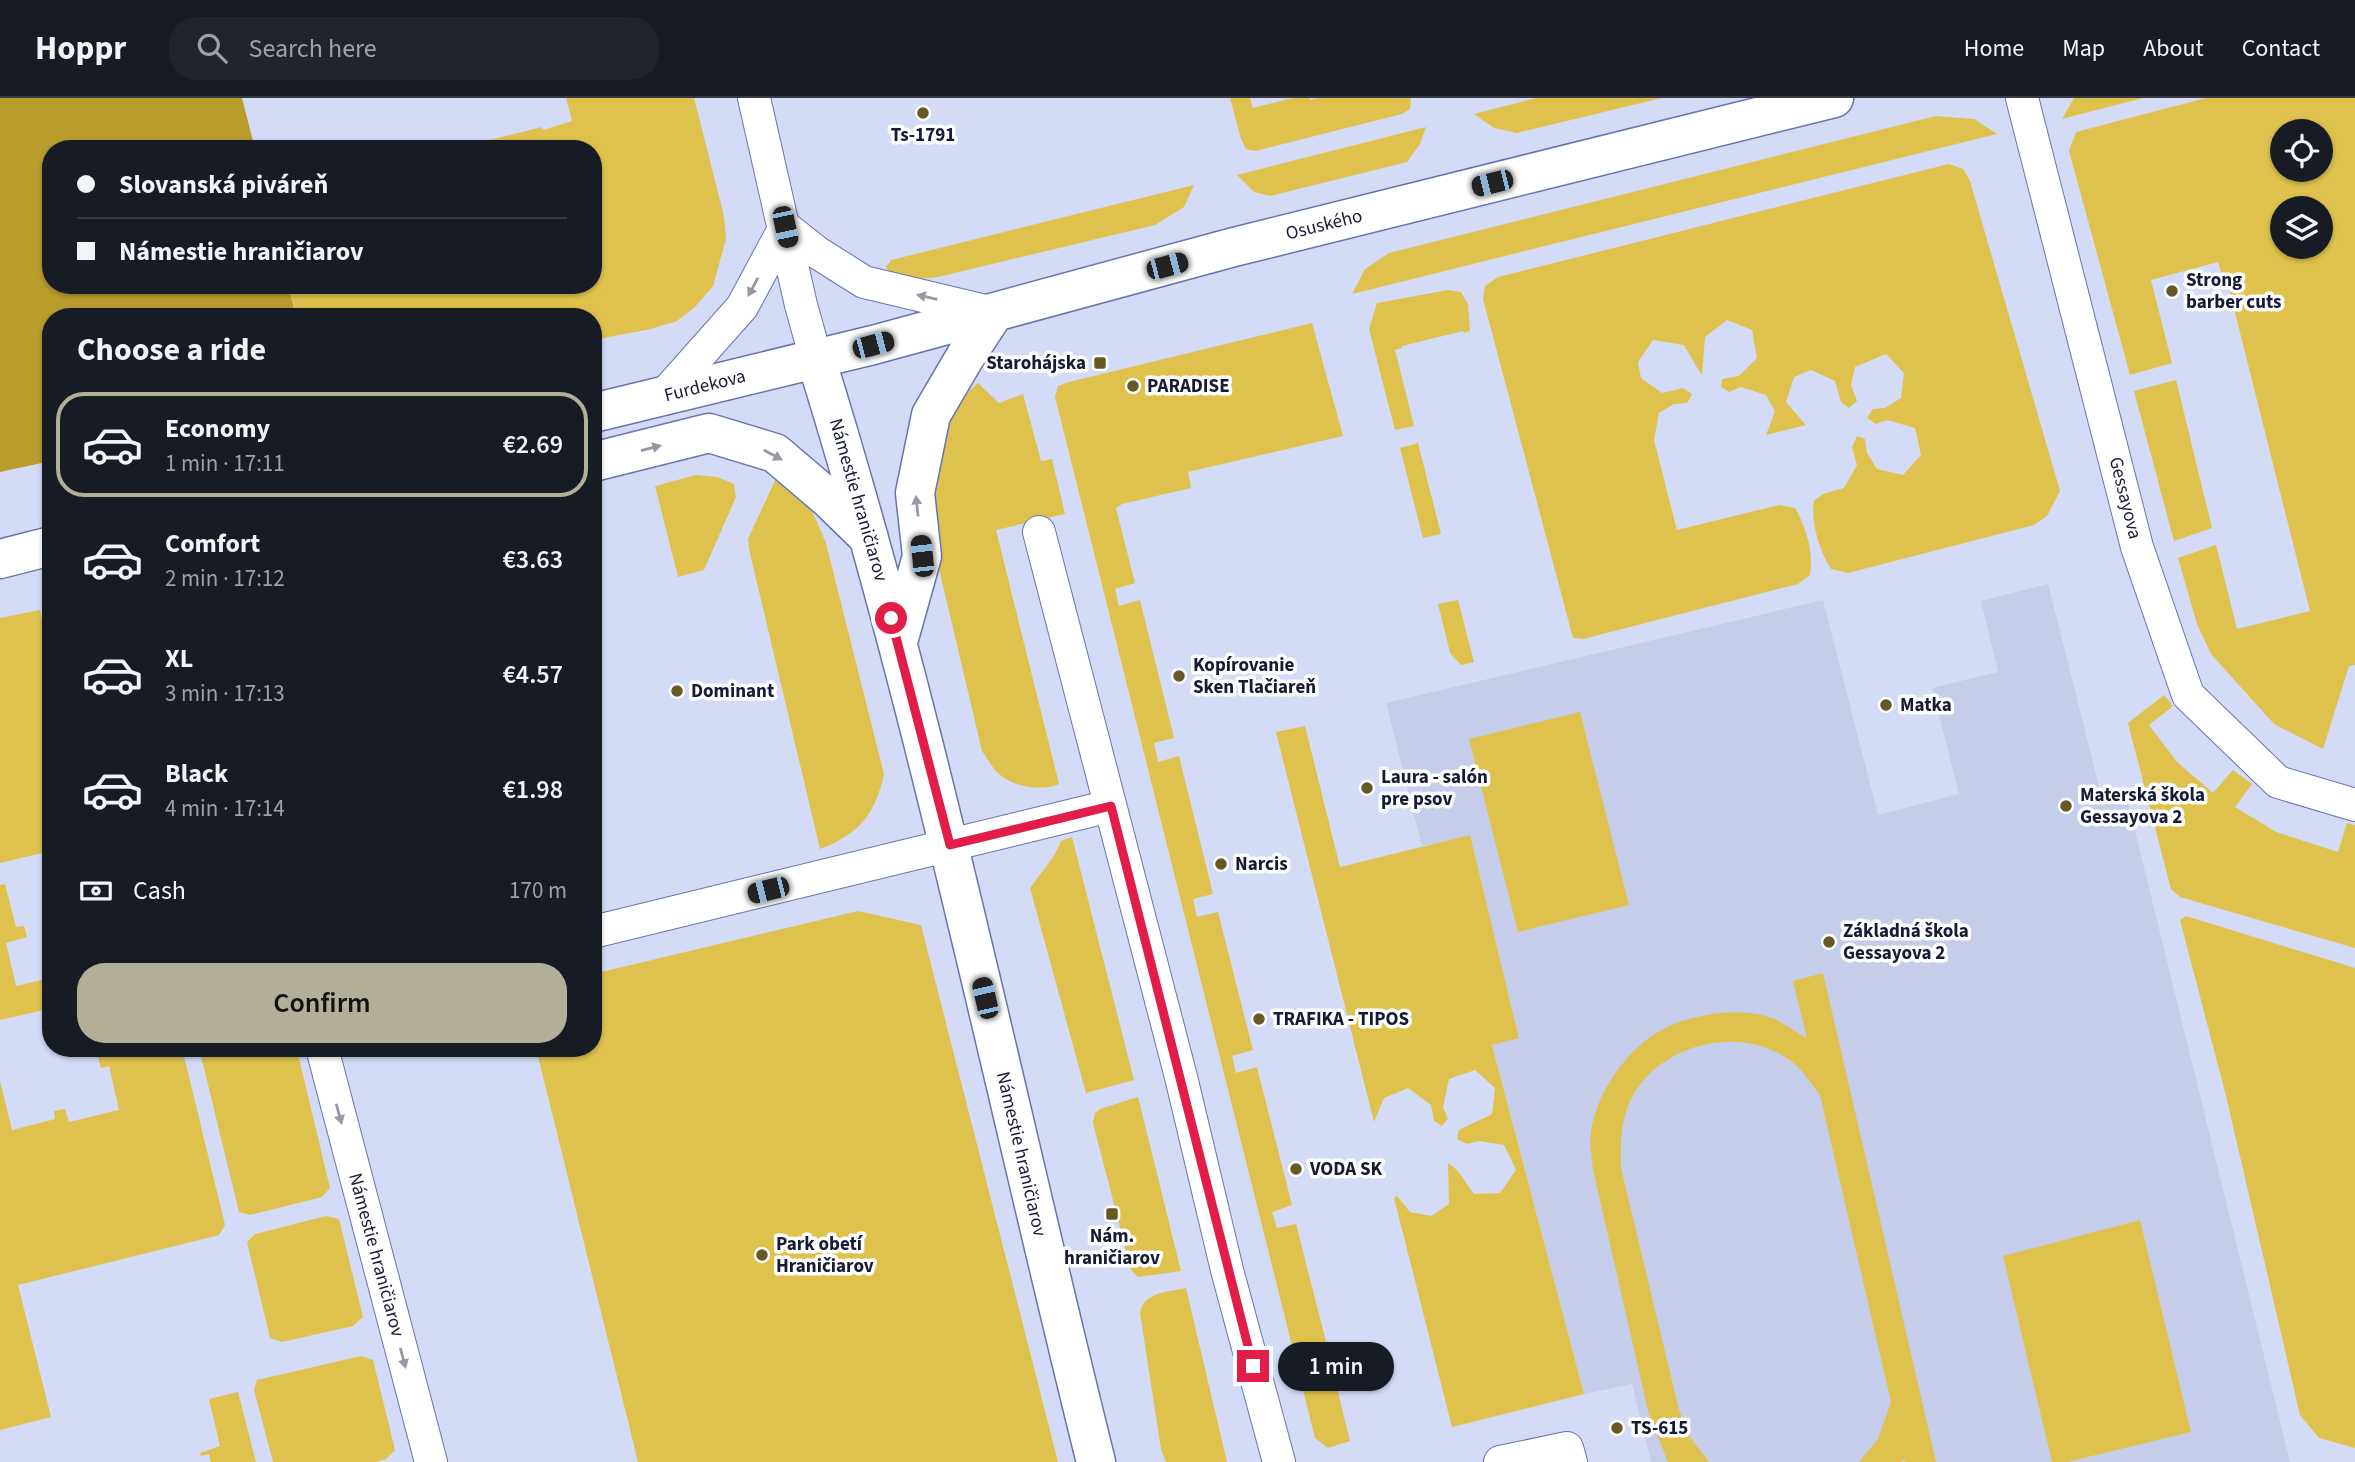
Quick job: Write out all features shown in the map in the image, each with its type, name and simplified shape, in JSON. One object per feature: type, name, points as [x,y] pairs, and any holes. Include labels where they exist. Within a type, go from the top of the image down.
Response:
[{"type":"street","points":[[754,98],[801,305],[816,359]]},
{"type":"street","name":"Osuského","points":[[816,359],[1234,247],[1834,98]]},
{"type":"street","name":"Gessayova","points":[[2022,98],[2137,547],[2188,695],[2278,782],[2355,805]]},
{"type":"street","points":[[785,227],[818,253],[864,282],[994,313],[931,415],[915,493],[922,556],[898,644]]},
{"type":"street","points":[[663,397],[742,307],[785,227]]},
{"type":"street","name":"Furdekova","points":[[602,411],[816,359]]},
{"type":"street","name":"Námestie hraničiarov","points":[[816,359],[870,539],[950,845],[1050,1279],[1096,1462]]},
{"type":"street","points":[[602,460],[709,433],[775,453],[829,499],[870,539]]},
{"type":"street","points":[[1039,532],[1181,1077],[1227,1270],[1279,1462]]},
{"type":"street","points":[[0,559],[42,548]]},
{"type":"street","points":[[602,930],[1111,806]]},
{"type":"street","name":"Námestie hraničiarov","points":[[324,1057],[431,1462]]},
{"type":"street","points":[[1500,1462],[1567,1448],[1571,1462]]},
{"type":"shaded area","points":[[0,98],[242,98],[253,140],[42,140],[42,294],[290,294],[294,308],[42,308],[42,463],[0,472]]},
{"type":"shaded area","points":[[566,98],[694,98],[724,216],[726,239],[713,286],[695,307],[677,321],[602,338],[602,308],[294,308],[290,294],[602,294],[602,140],[489,140],[542,127],[543,130],[572,121]]},
{"type":"shaded area","points":[[1230,98],[1250,98],[1253,108],[1293,98],[1411,98],[1410,109],[1402,114],[1255,151],[1246,149],[1241,139]]},
{"type":"shaded area","points":[[1537,98],[1662,98],[1517,133],[1494,128],[1474,114]]},
{"type":"shaded area","points":[[2074,98],[2143,98],[2062,119]]},
{"type":"shaded area","points":[[2206,98],[2355,98],[2355,665],[2349,666],[2323,749],[2274,724],[2211,654],[2197,624],[2178,558],[2216,545],[2237,629],[2310,611],[2227,281],[2224,282],[2218,262],[2151,280],[2172,363],[2130,375],[2069,151],[2076,132]]},
{"type":"shaded area","points":[[1936,116],[1974,119],[1997,134],[1352,294],[1365,269],[1389,253]]},
{"type":"shaded area","points":[[1426,127],[1420,144],[1407,162],[1270,196],[1254,192],[1237,175]]},
{"type":"shaded area","points":[[1949,164],[1963,169],[1970,181],[2060,491],[2047,516],[2034,525],[1848,573],[1831,569],[1817,536],[1813,518],[1814,501],[1823,494],[1844,488],[1857,465],[1852,447],[1857,436],[1865,439],[1867,453],[1877,469],[1903,475],[1921,455],[1915,428],[1887,420],[1876,424],[1867,418],[1873,409],[1885,408],[1901,398],[1904,373],[1886,354],[1855,367],[1851,385],[1857,401],[1849,408],[1841,402],[1835,381],[1811,370],[1794,377],[1786,402],[1806,425],[1766,435],[1775,411],[1766,395],[1741,387],[1729,392],[1721,387],[1722,379],[1739,376],[1757,358],[1752,330],[1727,320],[1705,337],[1702,376],[1684,345],[1653,340],[1638,362],[1641,378],[1662,393],[1683,388],[1692,394],[1687,403],[1674,404],[1659,413],[1654,440],[1677,530],[1779,505],[1795,508],[1808,540],[1810,575],[1798,584],[1583,639],[1573,638],[1483,299],[1485,286],[1498,277]]},
{"type":"shaded area","points":[[1194,185],[1184,207],[1155,225],[938,277],[916,279],[891,275],[886,267],[891,260]]},
{"type":"shaded area","points":[[1448,290],[1461,292],[1468,304],[1470,331],[1402,346],[1395,350],[1414,426],[1395,430],[1369,329],[1377,303]]},
{"type":"shaded area","points":[[1312,323],[1343,436],[1188,472],[1191,488],[1122,504],[1116,508],[1135,583],[1115,589],[1119,606],[1140,600],[1174,738],[1154,743],[1158,762],[1179,756],[1213,894],[1193,899],[1197,917],[1218,912],[1253,1050],[1232,1056],[1236,1073],[1257,1067],[1292,1205],[1272,1212],[1277,1228],[1296,1224],[1331,1361],[1311,1367],[1315,1385],[1335,1380],[1350,1441],[1328,1448],[1315,1438],[1055,397],[1058,386],[1069,382]]},
{"type":"shaded area","points":[[2176,380],[2212,528],[2174,541],[2134,391]]},
{"type":"shaded area","points":[[978,383],[999,403],[1023,394],[1041,461],[1052,459],[1065,514],[996,530],[1059,784],[1044,788],[1028,787],[1005,778],[996,772],[982,751],[925,506],[950,408]]},
{"type":"shaded area","points":[[1418,443],[1441,534],[1423,538],[1400,448]]},
{"type":"shaded area","points":[[778,474],[810,506],[826,543],[884,774],[876,801],[863,821],[845,837],[820,849],[749,549],[748,539]]},
{"type":"shaded area","points":[[696,475],[717,477],[734,484],[736,497],[704,570],[678,577],[655,486]]},
{"type":"shaded area","name":"Základná škola Gessayova 2","points":[[2048,584],[2102,798],[2126,794],[2290,1462],[1651,1462],[1632,1384],[1584,1394],[1492,1044],[1519,1037],[1470,836],[1422,846],[1386,703],[1823,600],[1878,815],[1959,794],[1932,688],[1998,672],[1981,601]]},
{"type":"shaded area","points":[[1458,600],[1474,662],[1461,665],[1450,653],[1438,604]]},
{"type":"shaded area","points":[[40,610],[42,620],[42,853],[0,863],[0,618]]},
{"type":"shaded area","points":[[2164,695],[2173,706],[2149,725],[2177,762],[2213,793],[2233,770],[2252,784],[2235,807],[2276,832],[2338,852],[2347,823],[2355,825],[2355,948],[2180,897],[2171,889],[2128,723]]},
{"type":"shaded area","points":[[1580,712],[1629,905],[1518,932],[1469,739]]},
{"type":"shaded area","points":[[1305,726],[1340,867],[1470,835],[1519,1038],[1492,1045],[1584,1394],[1452,1427],[1394,1198],[1397,1196],[1410,1212],[1431,1216],[1449,1204],[1448,1163],[1474,1194],[1500,1193],[1516,1170],[1504,1145],[1479,1141],[1467,1144],[1457,1139],[1459,1130],[1492,1114],[1495,1088],[1475,1070],[1449,1079],[1443,1107],[1448,1119],[1442,1126],[1434,1121],[1431,1105],[1408,1088],[1384,1098],[1374,1122],[1276,732]]},
{"type":"shaded area","points":[[1072,837],[1134,1080],[1086,1093],[1030,888],[1054,856],[1061,841]]},
{"type":"shaded area","points":[[5,884],[16,927],[24,926],[27,937],[6,943],[16,986],[42,980],[42,1010],[0,1020],[0,885]]},
{"type":"shaded area","name":"Park obetí Hraničiarov","points":[[858,911],[921,925],[1058,1462],[638,1462],[538,1057],[602,1057],[602,972]]},
{"type":"shaded area","points":[[2186,916],[2355,968],[2355,1448],[2319,1438],[2300,1415],[2226,1096],[2180,920]]},
{"type":"shaded area","points":[[1823,973],[1936,1462],[1905,1462],[1903,1459],[1901,1462],[1859,1462],[1878,1439],[1891,1402],[1820,1095],[1796,1065],[1774,1051],[1753,1044],[1732,1042],[1711,1043],[1690,1049],[1653,1070],[1633,1095],[1623,1125],[1621,1168],[1679,1410],[1690,1437],[1709,1462],[1668,1462],[1649,1415],[1593,1170],[1590,1141],[1594,1117],[1607,1087],[1626,1059],[1650,1037],[1687,1019],[1729,1012],[1757,1014],[1774,1019],[1807,1038],[1793,981]]},
{"type":"shaded area","points":[[98,1057],[184,1057],[225,1225],[219,1235],[18,1285],[51,1417],[0,1430],[0,1081],[12,1130],[55,1119],[54,1111],[65,1109],[69,1122],[119,1110],[109,1066],[101,1068]]},
{"type":"shaded area","points":[[201,1057],[299,1057],[330,1188],[322,1197],[250,1215],[239,1212]]},
{"type":"shaded area","points":[[1138,1097],[1181,1271],[1138,1277],[1131,1270],[1093,1123],[1095,1113],[1100,1109]]},
{"type":"shaded area","points":[[326,1216],[339,1219],[363,1317],[353,1326],[282,1342],[270,1338],[247,1242],[255,1234]]},
{"type":"shaded area","points":[[2140,1220],[2191,1432],[2067,1462],[2052,1462],[2003,1256]]},
{"type":"shaded area","points":[[1186,1288],[1227,1462],[1166,1462],[1161,1449],[1140,1313],[1142,1306],[1151,1297]]},
{"type":"shaded area","points":[[361,1356],[373,1360],[395,1450],[386,1459],[375,1462],[273,1462],[254,1390],[257,1380]]},
{"type":"shaded area","points":[[238,1392],[256,1462],[211,1462],[209,1454],[201,1456],[200,1453],[220,1446],[209,1399]]},
{"type":"place","name":"Ts-1791","points":[[923,113]]},
{"type":"place","name":"Strong barber cuts","points":[[2172,291]]},
{"type":"place","name":"Starohájska","points":[[1100,363]]},
{"type":"place","name":"PARADISE","points":[[1133,386]]},
{"type":"place","name":"Kopírovanie Sken Tlačiareň","points":[[1179,676]]},
{"type":"place","name":"Dominant","points":[[677,691]]},
{"type":"place","name":"Matka","points":[[1886,705]]},
{"type":"place","name":"Laura - salón pre psov","points":[[1367,788]]},
{"type":"place","name":"Materská škola Gessayova 2","points":[[2066,806]]},
{"type":"place","name":"Narcis","points":[[1221,864]]},
{"type":"place","name":"Základná škola Gessayova 2","points":[[1829,942]]},
{"type":"place","name":"TRAFIKA - TIPOS","points":[[1259,1019]]},
{"type":"place","name":"VODA SK","points":[[1296,1169]]},
{"type":"place","name":"Nám. hraničiarov","points":[[1112,1214]]},
{"type":"place","name":"Park obetí Hraničiarov","points":[[762,1255]]},
{"type":"place","name":"TS-615","points":[[1617,1428]]},
{"type":"route","points":[[891,618],[950,845],[1111,806],[1253,1366]]}]
